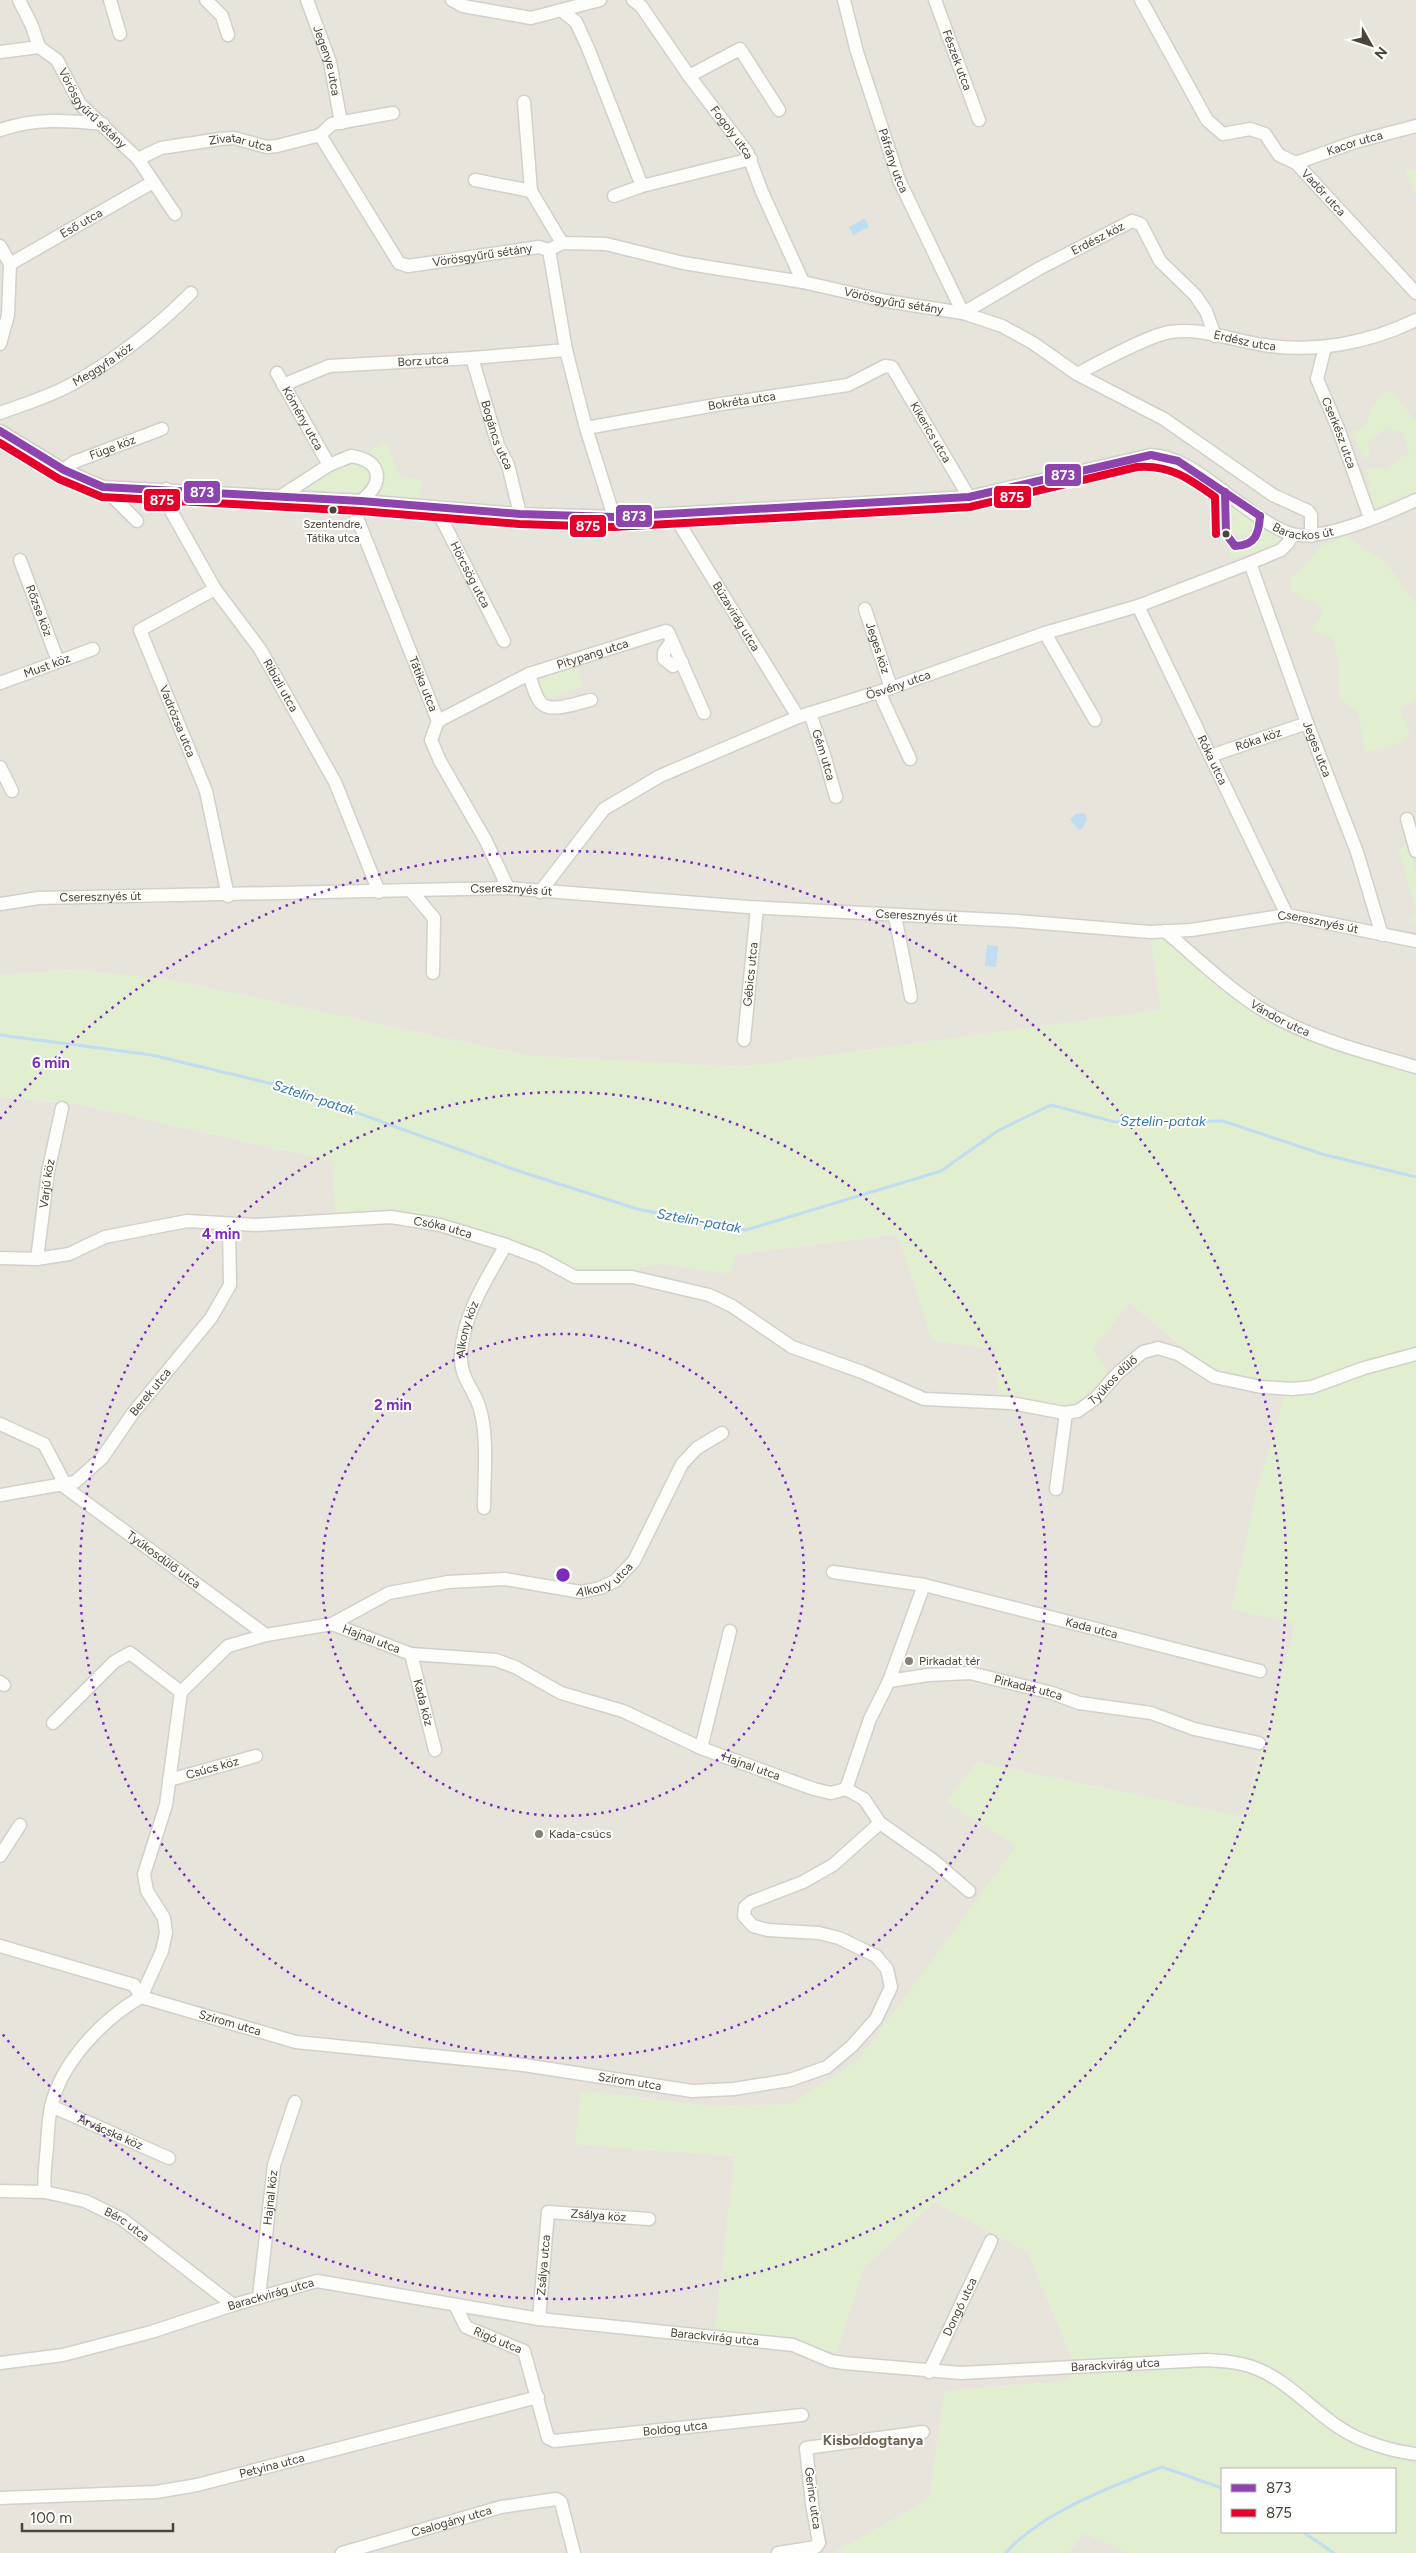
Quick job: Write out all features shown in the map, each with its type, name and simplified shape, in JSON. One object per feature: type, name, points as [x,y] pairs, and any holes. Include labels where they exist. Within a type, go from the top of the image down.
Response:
[{"type":"street","points":[[0,52],[39,47],[32,26],[19,0]]},
{"type":"street","points":[[110,0],[120,34]]},
{"type":"street","points":[[206,0],[222,16],[228,35]]},
{"type":"street","name":"Jegenye utca","points":[[307,0],[330,62],[341,123]]},
{"type":"street","points":[[460,2],[531,18],[600,0]]},
{"type":"street","name":"Fogoly utca","points":[[633,0],[642,6],[689,76],[751,158],[762,192],[803,282]]},
{"type":"street","name":"Páfrány utca","points":[[844,0],[857,52],[899,180],[963,313]]},
{"type":"street","name":"Fészek utca","points":[[936,0],[979,120]]},
{"type":"street","name":"Vadőr utca","points":[[1141,0],[1207,120],[1223,134],[1250,128],[1265,134],[1278,155],[1296,163],[1416,293]]},
{"type":"street","points":[[561,10],[576,22],[588,48],[642,186]]},
{"type":"street","name":"Vörösgyűrű sétány","points":[[39,47],[57,60],[80,104],[138,159],[175,214]]},
{"type":"street","points":[[689,76],[740,49],[779,110]]},
{"type":"street","points":[[524,102],[531,191],[562,243]]},
{"type":"street","name":"Zivatar utca","points":[[138,159],[160,148],[185,143],[234,138],[267,147],[277,146],[320,135],[332,124],[393,113]]},
{"type":"street","points":[[0,130],[38,120],[103,124]]},
{"type":"street","name":"Kacor utca","points":[[1296,163],[1355,142],[1416,126]]},
{"type":"street","name":"Vörösgyűrű sétány","points":[[320,135],[399,263],[408,266],[539,247],[549,250],[562,243],[606,244],[683,263],[803,282],[886,300],[963,313],[1002,326],[1032,343],[1077,374],[1164,419],[1273,495],[1308,511],[1311,515],[1310,536]]},
{"type":"street","points":[[614,196],[642,186],[751,158]]},
{"type":"street","points":[[475,180],[531,191]]},
{"type":"street","name":"Eső utca","points":[[10,264],[153,182]]},
{"type":"street","name":"Erdész köz","points":[[963,313],[1040,268],[1132,221],[1141,224],[1160,261],[1195,294],[1206,311],[1215,336]]},
{"type":"street","points":[[0,246],[10,264],[8,315],[0,344]]},
{"type":"street","points":[[549,250],[566,350],[586,428],[614,517]]},
{"type":"street","name":"Meggyfa köz","points":[[0,413],[71,385],[118,356],[159,324],[191,293]]},
{"type":"street","name":"Erdész utca","points":[[1077,374],[1169,332],[1193,331],[1266,345],[1325,347],[1388,334],[1416,320]]},
{"type":"street","name":"Cserkész utca","points":[[1325,347],[1317,379],[1338,428],[1370,518]]},
{"type":"street","name":"Borz utca","points":[[283,385],[329,366],[472,358],[566,350]]},
{"type":"street","name":"Bogáncs utca","points":[[472,358],[498,445],[508,465],[520,514]]},
{"type":"street","name":"Bokréta utca","points":[[586,428],[704,407],[848,385],[885,366],[892,367]]},
{"type":"street","name":"Kikerics utca","points":[[892,367],[968,497]]},
{"type":"street","name":"Kömény utca","points":[[277,373],[328,465]]},
{"type":"street","name":"Füge köz","points":[[64,470],[74,462],[162,429]]},
{"type":"street","name":"Barackos út","points":[[0,431],[64,470],[103,487],[137,521]]},
{"type":"street","points":[[281,496],[328,465],[351,456],[363,459],[373,466],[376,472],[374,490],[355,501]]},
{"type":"street","name":"Barackos út","points":[[103,487],[281,496],[520,514],[614,517],[968,497],[1135,457],[1164,456],[1194,470],[1260,516],[1292,534],[1310,536],[1352,526],[1416,500]]},
{"type":"street","name":"Ribizli utca","points":[[166,489],[171,510],[215,589],[260,649],[296,709],[335,782],[379,892]]},
{"type":"street","name":"Tátika utca","points":[[355,501],[438,721],[431,740],[486,841],[508,888]]},
{"type":"street","name":"Hörcsög utca","points":[[436,508],[504,641]]},
{"type":"street","name":"Búzavirág utca","points":[[674,515],[804,715]]},
{"type":"street","name":"Ösvény utca","points":[[540,892],[604,809],[660,776],[804,715],[885,690],[1044,633],[1138,606],[1250,564],[1281,550],[1288,543],[1292,534]]},
{"type":"street","name":"Rőzse köz","points":[[20,560],[58,661]]},
{"type":"street","name":"Jeges utca","points":[[1250,564],[1307,723],[1357,852],[1382,935]]},
{"type":"street","name":"Vadrózsa utca","points":[[215,589],[140,630],[206,791],[228,896]]},
{"type":"street","name":"Róka utca","points":[[1138,606],[1287,915]]},
{"type":"street","name":"Jeges köz","points":[[865,609],[885,690],[910,759]]},
{"type":"street","name":"Pitypang utca","points":[[438,721],[529,674],[663,632],[668,632],[704,713]]},
{"type":"street","points":[[1044,633],[1095,720]]},
{"type":"street","name":"Must köz","points":[[0,684],[93,649]]},
{"type":"street","points":[[529,674],[540,701],[546,706],[555,707],[591,700]]},
{"type":"street","name":"Gém utca","points":[[804,715],[826,758],[836,798]]},
{"type":"street","name":"Róka köz","points":[[1210,756],[1307,723]]},
{"type":"street","points":[[0,767],[12,791]]},
{"type":"street","points":[[1407,819],[1416,851]]},
{"type":"street","name":"Cseresznyés út","points":[[0,904],[39,898],[228,896],[508,888],[758,908],[1017,921],[1165,931],[1191,930],[1287,915],[1416,941]]},
{"type":"street","points":[[412,892],[434,918],[433,973]]},
{"type":"street","name":"Gébics utca","points":[[744,1040],[758,908]]},
{"type":"street","points":[[895,916],[911,997]]},
{"type":"street","name":"Vándor utca","points":[[1165,931],[1244,996],[1283,1021],[1330,1040],[1416,1067]]},
{"type":"street","name":"Varjú köz","points":[[37,1259],[48,1172],[62,1108]]},
{"type":"street","name":"Csóka utca","points":[[0,1258],[37,1259],[69,1254],[105,1237],[188,1221],[229,1225],[391,1217],[440,1225],[506,1244],[540,1258],[575,1277],[632,1277],[709,1295],[732,1306],[792,1347],[862,1372],[924,1399],[1011,1402],[1066,1413]]},
{"type":"street","name":"Berek utca","points":[[0,1495],[75,1482],[102,1458],[133,1413],[211,1318],[230,1285],[229,1225]]},
{"type":"street","name":"Alkony köz","points":[[484,1508],[482,1414],[474,1392],[467,1386],[462,1370],[461,1353],[467,1324],[480,1290],[506,1244]]},
{"type":"street","name":"Tyúkos dűlő","points":[[1066,1413],[1078,1411],[1096,1398],[1118,1374],[1143,1352],[1158,1348],[1178,1354],[1214,1377],[1261,1387],[1292,1389],[1312,1387],[1364,1368],[1416,1354]]},
{"type":"street","points":[[1056,1489],[1066,1413]]},
{"type":"street","name":"Tyúkosdűlő utca","points":[[0,1424],[44,1444],[64,1484],[266,1635]]},
{"type":"street","name":"Alkony utca","points":[[332,1624],[389,1593],[448,1582],[505,1579],[581,1592],[600,1588],[615,1581],[634,1561],[682,1464],[697,1448],[722,1433]]},
{"type":"street","name":"Kada utca","points":[[833,1572],[924,1585],[1260,1671]]},
{"type":"street","points":[[924,1585],[889,1681],[870,1719],[846,1789],[864,1799],[880,1823],[934,1861],[968,1891]]},
{"type":"street","name":"Hajnal utca","points":[[181,1692],[228,1646],[266,1635],[332,1624],[411,1654],[496,1660],[515,1667],[561,1693],[622,1712],[701,1748],[814,1790],[830,1793],[846,1789]]},
{"type":"street","points":[[701,1748],[730,1631]]},
{"type":"street","points":[[45,2192],[51,2106],[61,2082],[77,2054],[99,2027],[119,2010],[141,1997],[162,1951],[166,1933],[164,1918],[148,1891],[144,1874],[162,1823],[181,1692],[130,1653],[114,1662],[53,1723]]},
{"type":"street","name":"Kada köz","points":[[411,1654],[436,1750]]},
{"type":"street","name":"Pirkadat utca","points":[[889,1681],[928,1675],[970,1673],[1091,1706],[1151,1713],[1194,1729],[1258,1742]]},
{"type":"street","name":"Csúcs köz","points":[[169,1780],[256,1756]]},
{"type":"street","name":"Szirom utca","points":[[0,1946],[134,1985],[141,1997],[296,2042],[524,2064],[692,2091],[734,2089],[790,2080],[826,2067],[852,2046],[876,2019],[891,1988],[887,1969],[876,1956],[839,1938],[819,1933],[768,1930],[753,1926],[744,1916],[745,1907],[751,1902],[803,1882],[833,1864],[880,1823]]},
{"type":"street","points":[[0,1856],[20,1825]]},
{"type":"street","name":"Hajnal köz","points":[[260,2298],[274,2165],[295,2102]]},
{"type":"street","name":"Árvácska köz","points":[[51,2106],[169,2158]]},
{"type":"street","name":"Bérc utca","points":[[0,2191],[45,2192],[85,2201],[122,2219],[233,2305]]},
{"type":"street","name":"Zsálya köz","points":[[548,2212],[649,2219]]},
{"type":"street","name":"Zsálya utca","points":[[539,2319],[548,2212]]},
{"type":"street","name":"Dongó utca","points":[[929,2372],[991,2241]]},
{"type":"street","name":"Barackvirág utca","points":[[0,2363],[63,2355],[152,2332],[233,2305],[317,2281],[539,2319],[793,2344],[826,2359],[844,2363],[929,2372],[961,2373],[1206,2360],[1234,2362],[1256,2368],[1279,2382],[1341,2429],[1371,2443],[1401,2452],[1416,2454]]},
{"type":"street","name":"Rigó utca","points":[[455,2305],[466,2328],[524,2351],[548,2438]]},
{"type":"street","name":"Petyina utca","points":[[0,2498],[156,2492],[198,2486],[538,2397]]},
{"type":"street","name":"Boldog utca","points":[[548,2438],[554,2441],[802,2415]]},
{"type":"street","name":"Gerinc utca","points":[[778,2553],[816,2547],[819,2542],[812,2504],[806,2448],[922,2432]]},
{"type":"street","name":"Csalogány utca","points":[[342,2553],[501,2507],[556,2499],[561,2502],[574,2553]]},
{"type":"shaded area","points":[[0,0],[1416,0],[1416,1067],[1283,1021],[1150,932],[1161,1010],[741,1067],[529,1056],[172,980],[76,970],[0,975]]},
{"type":"shaded area","points":[[0,1097],[78,1104],[332,1161],[391,1217],[641,1267],[657,1264],[680,1265],[731,1273],[735,1254],[898,1234],[932,1340],[996,1349],[999,1396],[1093,1349],[1129,1302],[1187,1351],[1219,1373],[1288,1386],[1256,1494],[1232,1609],[1296,1623],[1243,1817],[977,1762],[947,1802],[1017,1846],[858,2061],[791,2104],[718,2107],[581,2091],[576,2144],[735,2156],[715,2331],[782,2340],[837,2352],[863,2268],[934,2202],[1028,2252],[1071,2356],[1068,2381],[945,2391],[929,2499],[834,2553],[0,2553]]},
{"type":"shaded area","points":[[1084,2533],[1129,2553],[1068,2553]]},
{"type":"green space","points":[[1416,169],[1416,196],[1404,170]]},
{"type":"green space","points":[[1392,391],[1416,421],[1416,492],[1373,509],[1366,469],[1380,467],[1386,469],[1409,452],[1402,432],[1388,428],[1367,441],[1371,455],[1364,460],[1351,432],[1366,424],[1371,409],[1381,394]]},
{"type":"green space","points":[[386,442],[400,476],[423,481],[418,502],[379,499],[383,479],[370,450]]},
{"type":"green space","points":[[352,460],[369,467],[371,481],[364,490],[355,493],[297,489]]},
{"type":"green space","points":[[1229,499],[1255,518],[1254,530],[1250,534],[1237,535],[1232,530],[1231,522],[1236,521],[1236,516],[1230,516]]},
{"type":"green space","points":[[1264,526],[1284,534],[1285,540],[1282,543],[1231,559],[1229,546],[1242,548],[1254,546],[1264,533]]},
{"type":"green space","points":[[1346,536],[1385,561],[1416,603],[1416,699],[1400,710],[1411,736],[1391,747],[1365,752],[1358,713],[1339,698],[1339,667],[1334,639],[1311,630],[1320,618],[1323,608],[1290,591],[1291,577],[1307,564],[1319,547]]},
{"type":"green space","points":[[577,666],[584,686],[545,700],[538,681]]},
{"type":"green space","points":[[1408,846],[1416,875],[1416,911],[1398,849]]},
{"type":"green space","points":[[1416,911],[1416,923],[1409,923]]},
{"type":"green space","points":[[1165,931],[1262,1009],[1416,1067],[1416,2553],[1129,2553],[1084,2533],[1068,2553],[834,2553],[929,2499],[945,2391],[1068,2381],[1071,2356],[1028,2252],[934,2202],[863,2268],[837,2352],[782,2340],[715,2331],[735,2156],[575,2144],[581,2091],[718,2107],[791,2104],[858,2061],[1016,1846],[946,1802],[977,1762],[1243,1817],[1296,1624],[1232,1609],[1256,1494],[1288,1386],[1219,1373],[1187,1351],[1129,1302],[1093,1349],[1109,1374],[1089,1398],[1073,1410],[998,1396],[996,1349],[932,1340],[898,1234],[735,1254],[731,1274],[657,1264],[641,1267],[632,1277],[589,1279],[440,1225],[335,1221],[332,1161],[78,1104],[0,1097],[0,975],[76,970],[172,980],[529,1056],[741,1067],[1161,1010],[1150,932]]},
{"type":"water","points":[[865,218],[869,227],[853,235],[849,227]]},
{"type":"water","points":[[1084,813],[1087,819],[1082,829],[1078,830],[1070,819],[1076,814]]},
{"type":"water","points":[[987,945],[998,946],[996,967],[985,966]]},
{"type":"waterway","name":"Sztelin-patak","points":[[0,1035],[152,1055],[285,1087],[516,1170],[637,1209],[746,1230],[941,1171],[999,1130],[1051,1105],[1115,1122],[1223,1121],[1322,1154],[1416,1177]]},
{"type":"waterway","points":[[1006,2553],[1021,2538],[1058,2513],[1100,2492],[1162,2467],[1221,2488]]},
{"type":"waterway","points":[[1304,2533],[1334,2553]]},
{"type":"transit line","name":"873","points":[[0,431],[64,470],[103,487],[361,501],[520,514],[614,517],[969,497],[1151,455],[1178,461],[1260,516]]},
{"type":"transit line","name":"875","points":[[0,443],[59,479],[102,497],[360,511],[519,524],[614,527],[970,507],[1137,467],[1149,467],[1169,470],[1179,474],[1215,497],[1216,534]]},
{"type":"transit line","name":"873","points":[[1225,492],[1226,534],[1235,546],[1247,544],[1255,538],[1260,516]]},
{"type":"place","name":"Szentendre, Tátika utca","points":[[333,510]]},
{"type":"place","name":"Pirkadat tér","points":[[909,1661]]},
{"type":"place","name":"Kada-csúcs","points":[[539,1834]]},
{"type":"district","name":"Kisboldogtanya","points":[[873,2440]]}]
